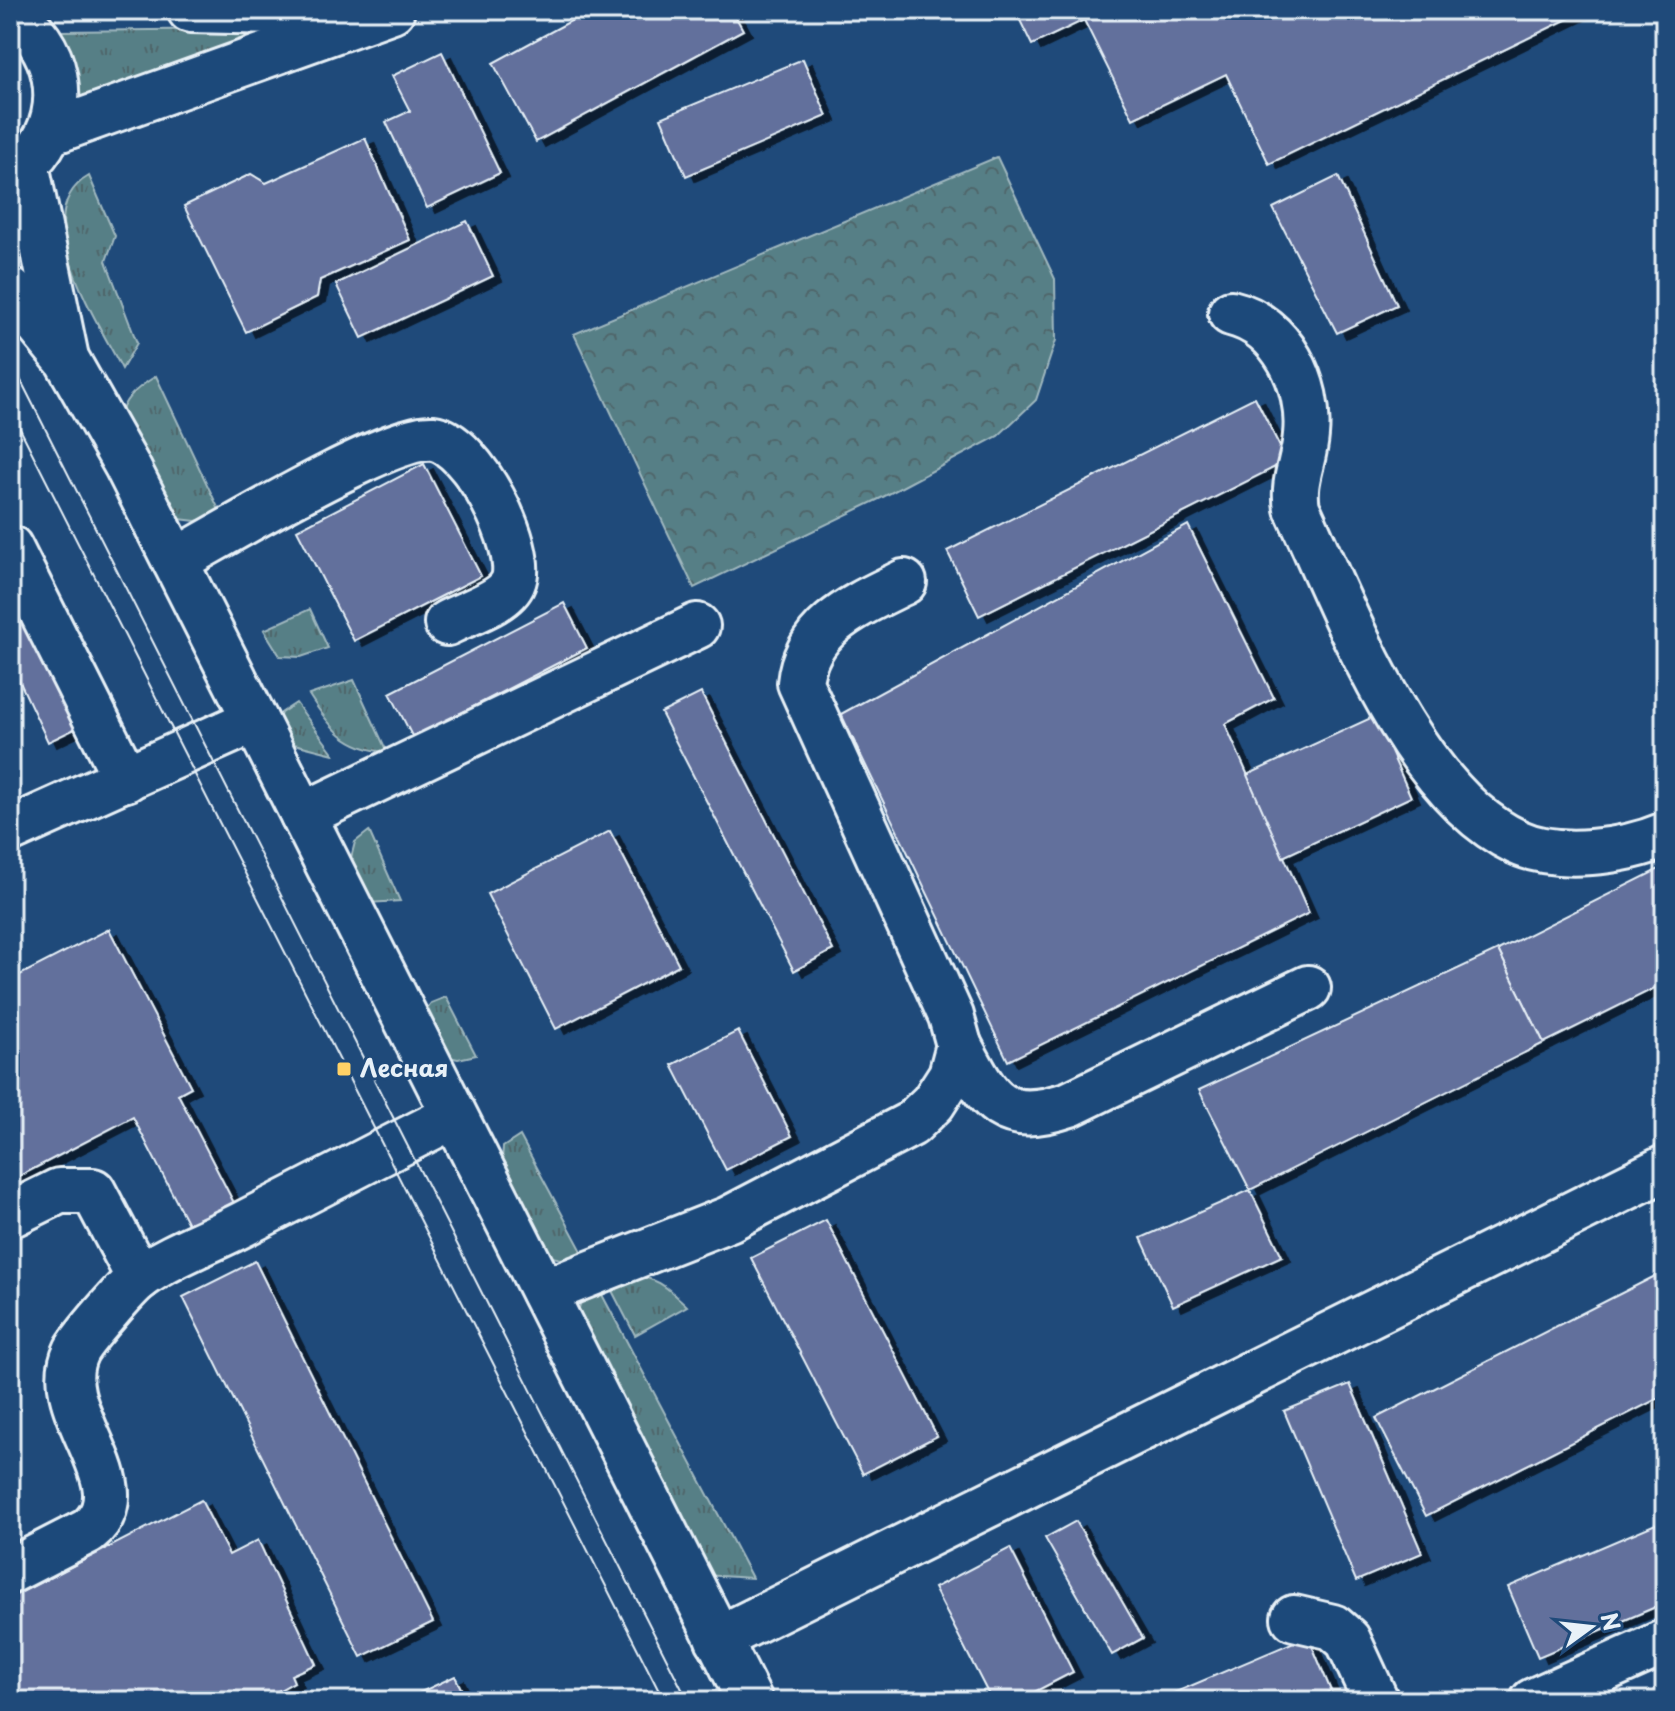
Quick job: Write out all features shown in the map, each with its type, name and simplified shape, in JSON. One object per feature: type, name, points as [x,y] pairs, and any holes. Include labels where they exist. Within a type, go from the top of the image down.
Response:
[{"type":"street","points":[[190,10],[387,12]]},
{"type":"street","points":[[28,157],[387,12]]},
{"type":"street","points":[[10,13],[23,21],[44,45],[55,73],[57,104],[28,157],[67,360]]},
{"type":"street","points":[[10,290],[67,360],[175,561],[750,1701]]},
{"type":"street","points":[[1231,313],[1253,318],[1296,369],[1307,410],[1306,437],[1293,488],[1297,508],[1381,687],[1421,751],[1462,804],[1518,843],[1578,853],[1635,848],[1665,835]]},
{"type":"street","points":[[175,561],[371,457],[421,438],[435,438],[453,445],[489,490],[517,567],[513,583],[504,594],[447,623]]},
{"type":"street","points":[[10,548],[126,779]]},
{"type":"street","points":[[904,582],[843,612],[826,625],[802,664],[800,683],[951,1016],[959,1045],[982,1089],[994,1104],[1011,1112],[1030,1115],[1070,1104],[1308,988]]},
{"type":"street","points":[[303,815],[697,626]]},
{"type":"street","points":[[10,830],[255,720]]},
{"type":"street","points":[[544,1292],[729,1219],[911,1124],[933,1103],[951,1075],[959,1045]]},
{"type":"street","points":[[10,1571],[98,1524],[108,1492],[73,1404],[71,1368],[77,1350],[139,1278],[454,1116]]},
{"type":"street","points":[[718,1639],[1665,1168]]},
{"type":"street","points":[[10,1215],[59,1191],[93,1191],[139,1278]]},
{"type":"street","points":[[1294,1618],[1333,1627],[1348,1640],[1376,1701]]},
{"type":"street","points":[[1533,1701],[1665,1642]]},
{"type":"green space","points":[[319,28],[69,114],[72,60],[61,31]]},
{"type":"green space","points":[[997,157],[1055,279],[1056,340],[1036,400],[998,436],[881,498],[694,588],[574,334]]},
{"type":"green space","points":[[89,176],[115,236],[106,261],[137,343],[122,369],[84,297],[65,241],[64,215],[71,193]]},
{"type":"green space","points":[[156,376],[221,514],[196,521],[179,519],[127,439],[121,417],[123,407],[129,397]]},
{"type":"green space","points":[[310,609],[328,648],[301,657],[280,656],[264,630]]},
{"type":"green space","points":[[354,680],[387,752],[361,746],[341,735],[309,695]]},
{"type":"green space","points":[[296,703],[334,754],[278,740],[274,731],[281,713]]},
{"type":"green space","points":[[369,831],[400,901],[367,903],[348,870],[355,842]]},
{"type":"green space","points":[[446,997],[476,1055],[458,1059],[445,1056],[421,1016],[431,1003]]},
{"type":"green space","points":[[520,1136],[583,1253],[561,1259],[540,1254],[500,1184],[503,1147]]},
{"type":"green space","points":[[627,1276],[660,1284],[687,1306],[635,1335],[608,1283]]},
{"type":"green space","points":[[599,1289],[752,1578],[703,1575],[574,1323],[581,1302]]},
{"type":"building","points":[[591,10],[732,10],[743,30],[536,142],[493,63]]},
{"type":"building","points":[[1015,10],[1586,10],[1269,164],[1226,74],[1133,119],[1084,20],[1032,45]]},
{"type":"building","points":[[442,52],[500,173],[427,208],[386,122],[410,111],[392,76]]},
{"type":"building","points":[[803,59],[827,116],[686,176],[661,118]]},
{"type":"building","points":[[365,138],[410,240],[320,280],[317,297],[246,332],[184,206],[251,174],[266,183]]},
{"type":"building","points":[[1338,176],[1397,305],[1337,333],[1273,208]]},
{"type":"building","points":[[467,221],[493,276],[362,338],[336,284]]},
{"type":"building","points":[[1255,397],[1287,461],[979,616],[947,551]]},
{"type":"building","points":[[424,464],[481,576],[354,641],[297,530]]},
{"type":"building","points":[[1188,525],[1274,698],[1225,724],[1309,913],[1008,1061],[841,714]]},
{"type":"building","points":[[10,576],[81,726],[48,742],[10,661]]},
{"type":"building","points":[[564,603],[587,648],[413,738],[390,693]]},
{"type":"building","points":[[701,693],[833,950],[794,971],[661,713]]},
{"type":"building","points":[[1375,716],[1411,797],[1283,857],[1247,775]]},
{"type":"building","points":[[610,831],[679,965],[556,1029],[487,894]]},
{"type":"building","points":[[1663,867],[1665,983],[1544,1043],[1498,950]]},
{"type":"building","points":[[109,929],[191,1087],[178,1094],[234,1203],[189,1226],[133,1117],[10,1181],[10,980]]},
{"type":"building","points":[[1498,950],[1544,1043],[1250,1190],[1199,1090]]},
{"type":"building","points":[[738,1031],[792,1136],[726,1170],[672,1065]]},
{"type":"building","points":[[1250,1190],[1282,1256],[1173,1306],[1141,1238]]},
{"type":"building","points":[[826,1220],[937,1436],[863,1474],[751,1258]]},
{"type":"building","points":[[255,1261],[433,1622],[361,1657],[183,1297]]},
{"type":"building","points":[[1665,1271],[1665,1395],[1426,1516],[1376,1418]]},
{"type":"building","points":[[1350,1384],[1422,1553],[1356,1581],[1284,1411]]},
{"type":"building","points":[[201,1500],[229,1555],[258,1540],[316,1664],[291,1675],[294,1682],[260,1701],[10,1701],[10,1598]]},
{"type":"building","points":[[1665,1520],[1665,1603],[1538,1657],[1508,1587]]},
{"type":"building","points":[[1076,1521],[1143,1638],[1112,1655],[1045,1538]]},
{"type":"building","points":[[1010,1548],[1073,1672],[1017,1701],[992,1701],[934,1588]]},
{"type":"building","points":[[1308,1636],[1331,1691],[1308,1701],[1155,1701]]},
{"type":"building","points":[[455,1676],[467,1701],[402,1701]]},
{"type":"tram line","points":[[10,359],[688,1701]]},
{"type":"tram line","points":[[10,409],[664,1701]]},
{"type":"place","name":"Лесная","points":[[344,1069]]}]
